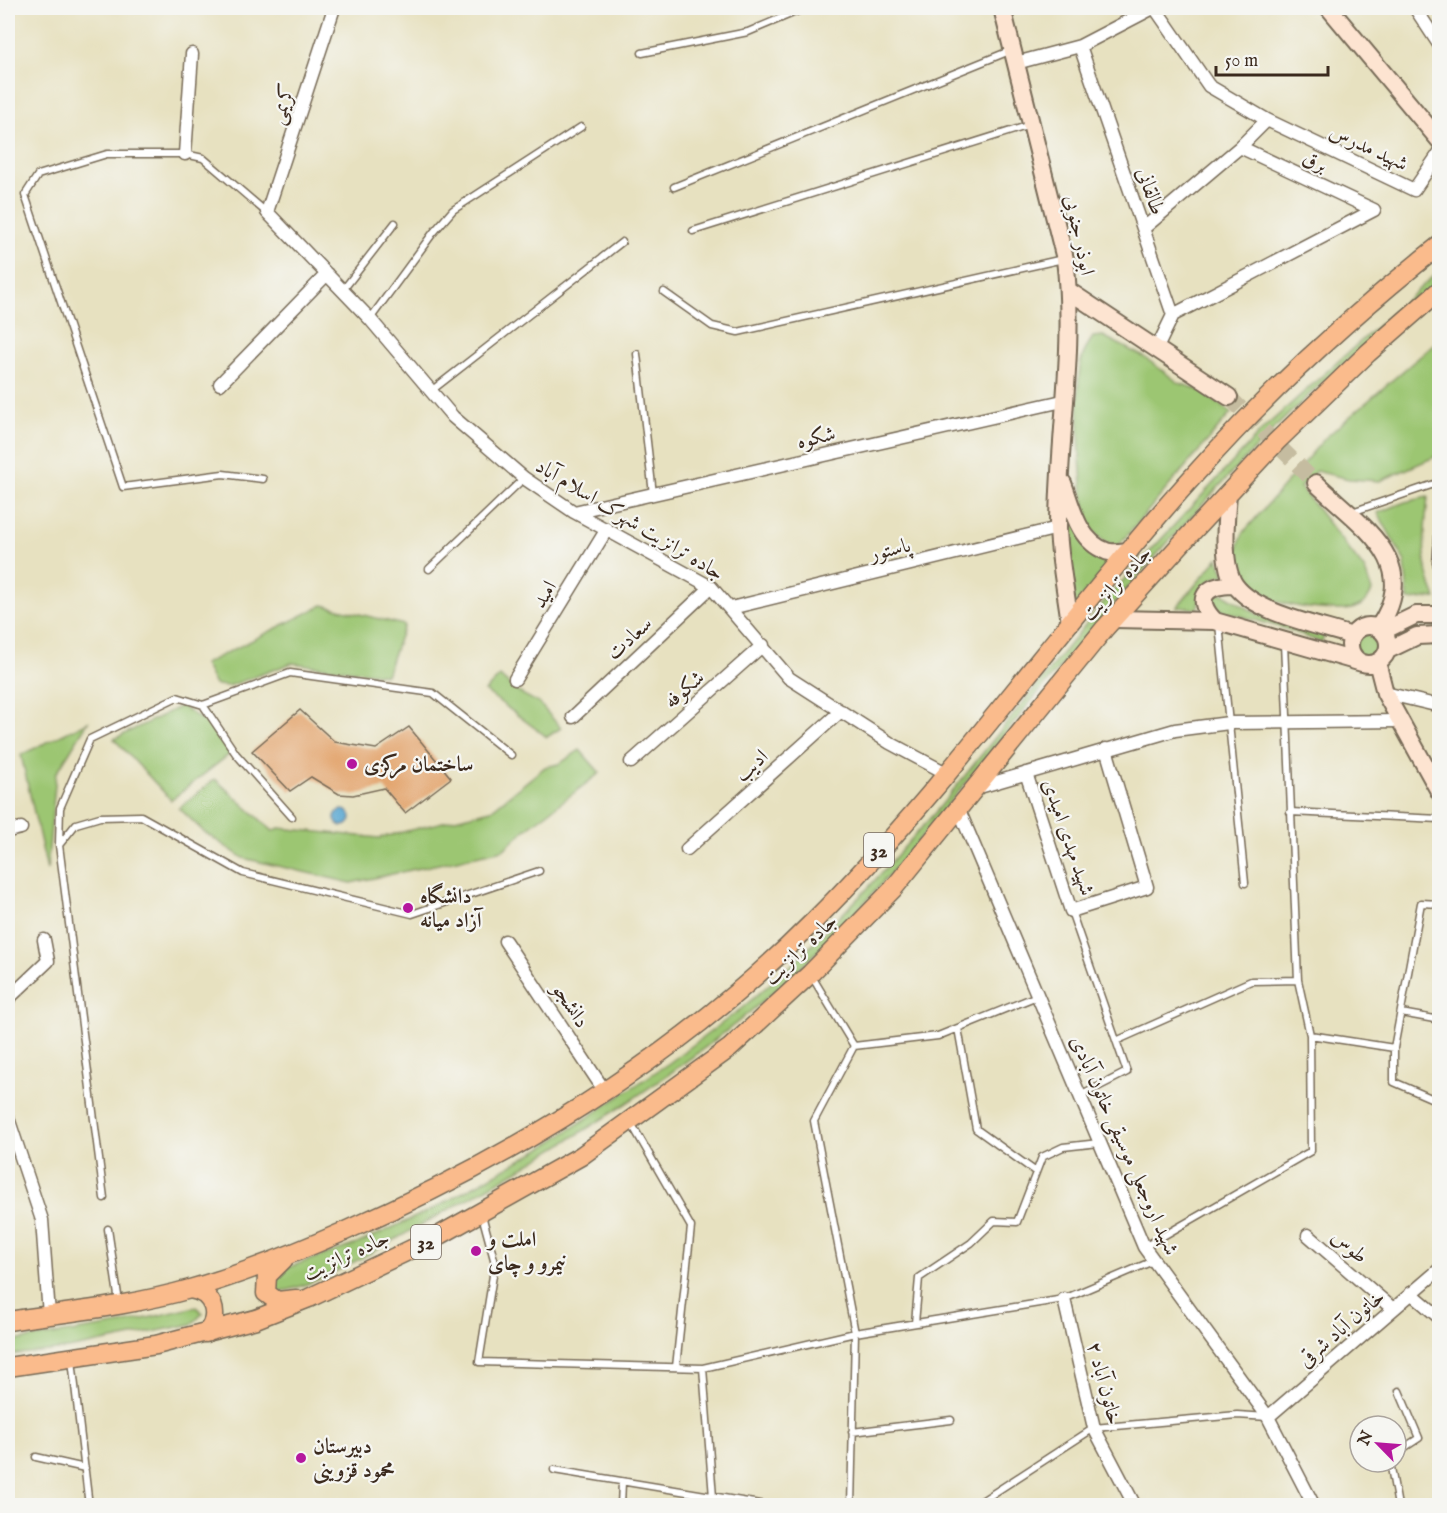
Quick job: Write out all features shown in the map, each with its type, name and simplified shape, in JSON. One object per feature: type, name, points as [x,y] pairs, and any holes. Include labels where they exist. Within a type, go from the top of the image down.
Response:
[{"type":"main road","name":"جاده ترانزیت","points":[[8,1321],[190,1289],[290,1254],[420,1198],[556,1123],[705,1020],[813,923],[948,774],[1198,470],[1299,365],[1440,244]]},
{"type":"main road","name":"جاده ترانزیت","points":[[8,1367],[156,1345],[207,1334],[256,1319],[309,1298],[433,1239],[581,1156],[730,1048],[810,974],[893,889],[1114,619],[1227,494],[1276,442],[1368,353],[1440,290]]},
{"type":"main road","points":[[290,1254],[267,1276],[266,1293],[277,1301],[309,1298]]},
{"type":"main road","points":[[190,1289],[201,1292],[213,1305],[213,1323],[207,1334]]},
{"type":"street","name":"کریمی","points":[[267,213],[334,8]]},
{"type":"street","name":"ابوذر جنوبی","points":[[1002,8],[1065,258],[1069,291],[1067,400],[1058,528],[1070,623]]},
{"type":"street","points":[[1014,56],[1080,45],[1154,8]]},
{"type":"street","name":"شهید مدرس","points":[[1154,8],[1209,86],[1267,120],[1414,190],[1440,152]]},
{"type":"street","points":[[1329,8],[1440,141]]},
{"type":"street","points":[[1415,8],[1440,46]]},
{"type":"street","name":"طالقانی","points":[[1080,45],[1173,315]]},
{"type":"street","points":[[185,154],[192,54]]},
{"type":"street","points":[[1144,228],[1240,147],[1267,120]]},
{"type":"street","name":"برق","points":[[1173,315],[1374,210],[1240,147]]},
{"type":"street","name":"جاده ترانزیت شهرک اسلام آباد","points":[[267,213],[370,319],[453,417],[524,478],[574,512],[711,587],[789,678],[948,774]]},
{"type":"street","points":[[220,384],[327,274]]},
{"type":"street","points":[[1069,291],[1229,397]]},
{"type":"street","points":[[1157,348],[1173,315]]},
{"type":"street","name":"شکوه","points":[[574,512],[1067,400]]},
{"type":"street","points":[[1061,477],[1085,535],[1107,552],[1130,550]]},
{"type":"street","points":[[1316,483],[1387,552],[1394,571],[1394,593],[1388,614],[1380,629],[1376,658],[1385,693],[1440,793]]},
{"type":"street","points":[[1227,494],[1226,538],[1235,585],[1263,607],[1352,636]]},
{"type":"street","name":"پاستور","points":[[731,608],[1058,528]]},
{"type":"street","name":"امید","points":[[515,679],[607,529]]},
{"type":"street","points":[[1217,622],[1204,607],[1203,600],[1207,592],[1217,586],[1235,585]]},
{"type":"street","name":"سعادت","points":[[573,717],[711,587]]},
{"type":"street","points":[[1352,636],[1366,626],[1380,629],[1416,615],[1440,615]]},
{"type":"street","points":[[1114,619],[1217,622],[1283,640],[1376,658],[1417,636],[1440,635]]},
{"type":"street","points":[[1352,636],[1351,652],[1376,658]]},
{"type":"street","name":"شکوفه","points":[[631,762],[763,645]]},
{"type":"street","points":[[1385,693],[1440,706]]},
{"type":"street","name":"ادیب","points":[[687,849],[841,711]]},
{"type":"street","points":[[976,788],[1175,729],[1229,723],[1400,721]]},
{"type":"street","name":"شهید مهدی امیدی","points":[[1026,773],[1071,911],[1147,887],[1106,749]]},
{"type":"street","name":"شهید اروجعلی موسیقی خاتون آبادی","points":[[959,810],[1144,1247],[1268,1418],[1314,1506]]},
{"type":"street","points":[[8,831],[21,828]]},
{"type":"street","points":[[10,997],[48,961],[44,940]]},
{"type":"street","name":"دانشجو","points":[[505,942],[604,1090]]},
{"type":"street","points":[[8,982],[10,997]]},
{"type":"street","points":[[8,1118],[42,1220],[50,1315]]},
{"type":"street","name":"طوس","points":[[1308,1235],[1393,1309]]},
{"type":"street","name":"خاتون آباد شرقی","points":[[1268,1418],[1440,1269]]},
{"type":"street","points":[[1411,1293],[1440,1318]]},
{"type":"street","name":"خاتون آباد ۲","points":[[1065,1299],[1094,1428],[1135,1506]]},
{"type":"lane","points":[[642,53],[748,32],[805,8]]},
{"type":"lane","points":[[674,188],[1014,56]]},
{"type":"lane","points":[[693,231],[1031,125]]},
{"type":"lane","points":[[370,319],[433,232],[453,210],[581,128]]},
{"type":"lane","points":[[263,479],[223,474],[123,487],[26,195],[38,174],[107,154],[185,154],[203,158],[267,213]]},
{"type":"lane","points":[[342,290],[395,224]]},
{"type":"lane","points":[[431,391],[622,242]]},
{"type":"lane","points":[[664,292],[712,326],[738,332],[1065,258]]},
{"type":"lane","points":[[637,354],[653,494]]},
{"type":"lane","points":[[429,569],[524,478]]},
{"type":"lane","points":[[1348,514],[1440,482]]},
{"type":"lane","points":[[1440,511],[1436,563],[1440,574]]},
{"type":"lane","points":[[1217,622],[1245,883]]},
{"type":"lane","points":[[1144,1247],[1311,1151],[1310,1035],[1298,980],[1283,640]]},
{"type":"lane","points":[[104,1198],[59,845],[60,808],[90,739],[177,697],[203,705],[290,673],[433,693],[512,755]]},
{"type":"lane","points":[[203,705],[236,754],[292,817]]},
{"type":"lane","points":[[1290,812],[1440,819]]},
{"type":"lane","points":[[59,845],[76,824],[100,817],[141,816],[243,873],[412,914],[539,871]]},
{"type":"lane","points":[[1440,904],[1421,903],[1394,1048],[1394,1083],[1440,1102]]},
{"type":"lane","points":[[1071,911],[1127,1072],[1080,1096]]},
{"type":"lane","points":[[810,974],[854,1047]]},
{"type":"lane","points":[[1116,1041],[1251,981],[1298,980]]},
{"type":"lane","points":[[854,1047],[938,1036],[1037,996]]},
{"type":"lane","points":[[1401,1013],[1440,1020]]},
{"type":"lane","points":[[958,1028],[976,1129],[1036,1172]]},
{"type":"lane","points":[[1310,1035],[1394,1048]]},
{"type":"lane","points":[[851,1506],[855,1333],[814,1121],[854,1047]]},
{"type":"lane","points":[[630,1121],[691,1227],[676,1367]]},
{"type":"lane","points":[[915,1323],[919,1278],[971,1243],[994,1221],[1017,1222],[1042,1157],[1063,1146],[1100,1143]]},
{"type":"lane","points":[[481,1212],[495,1263],[479,1362],[703,1368],[855,1333],[1065,1299],[1153,1261]]},
{"type":"lane","points":[[108,1229],[119,1303]]},
{"type":"lane","points":[[71,1358],[89,1506]]},
{"type":"lane","points":[[703,1368],[713,1497]]},
{"type":"lane","points":[[1399,1391],[1419,1438],[1408,1445]]},
{"type":"lane","points":[[974,1506],[1094,1428],[1237,1415],[1268,1418]]},
{"type":"lane","points":[[852,1432],[951,1420]]},
{"type":"lane","points":[[36,1457],[85,1468]]},
{"type":"lane","points":[[554,1470],[772,1506]]},
{"type":"lane","points":[[1392,1474],[1398,1506]]},
{"type":"lane","points":[[621,1506],[622,1482]]},
{"type":"green space","points":[[1439,271],[1439,282],[1314,390],[1196,511],[1040,690],[895,868],[833,936],[787,980],[738,1022],[688,1060],[636,1097],[528,1165],[346,1266],[305,1285],[276,1291],[272,1281],[286,1268],[357,1244],[437,1207],[545,1146],[669,1063],[742,1008],[794,963],[868,888],[939,808],[1105,600],[1265,427]]},
{"type":"green space","points":[[1103,336],[1144,357],[1179,383],[1200,390],[1231,413],[1118,546],[1100,538],[1088,521],[1081,473],[1078,405],[1080,370],[1083,355],[1090,341],[1093,337]]},
{"type":"green space","points":[[1439,340],[1439,455],[1380,481],[1349,479],[1316,471],[1300,487],[1365,570],[1372,591],[1368,599],[1352,609],[1325,609],[1286,604],[1256,591],[1245,581],[1238,568],[1237,552],[1243,533],[1325,438]]},
{"type":"green space","points":[[1428,497],[1424,548],[1427,572],[1436,598],[1408,600],[1405,562],[1378,513],[1405,502]]},
{"type":"green space","points":[[1067,516],[1112,561],[1073,608],[1063,518]]},
{"type":"green space","points":[[1218,558],[1225,575],[1208,582],[1197,609],[1177,607]]},
{"type":"green space","points":[[1222,593],[1257,614],[1324,635],[1322,643],[1287,629],[1223,611],[1213,604],[1210,597]]},
{"type":"green space","points":[[323,605],[404,625],[386,675],[292,663],[229,686],[215,685],[204,664]]},
{"type":"green space","points":[[1369,628],[1380,633],[1385,644],[1380,655],[1369,660],[1358,655],[1353,644],[1358,633]]},
{"type":"green space","points":[[500,676],[516,691],[539,703],[561,728],[547,737],[485,691]]},
{"type":"green space","points":[[181,706],[214,728],[231,753],[171,800],[114,739]]},
{"type":"green space","points":[[88,722],[56,774],[47,870],[21,755]]},
{"type":"green space","points":[[580,750],[600,773],[525,830],[503,850],[351,883],[243,858],[204,832],[179,808],[215,779],[273,831],[279,828],[379,838],[491,810],[545,767],[559,764]]},
{"type":"green space","points":[[196,1307],[203,1313],[192,1324],[68,1349],[8,1355],[8,1342],[121,1324]]},
{"type":"water","points":[[340,810],[346,810],[351,818],[349,824],[340,826],[335,821],[335,815]]},
{"type":"building","name":"ساختمان مرکزی","points":[[300,710],[335,742],[376,749],[409,727],[451,778],[405,813],[384,788],[353,795],[339,794],[311,777],[290,791],[252,751]]},
{"type":"tunnel","points":[[1229,397],[1316,483]]},
{"type":"place","name":"ساختمان مرکزی","points":[[352,764]]},
{"type":"place","name":"دانشگاه آزاد میانه","points":[[408,908]]},
{"type":"place","name":"املت و نیمرو و چای","points":[[476,1251]]},
{"type":"place","name":"دبیرستان محمود قزوینی","points":[[301,1458]]}]
